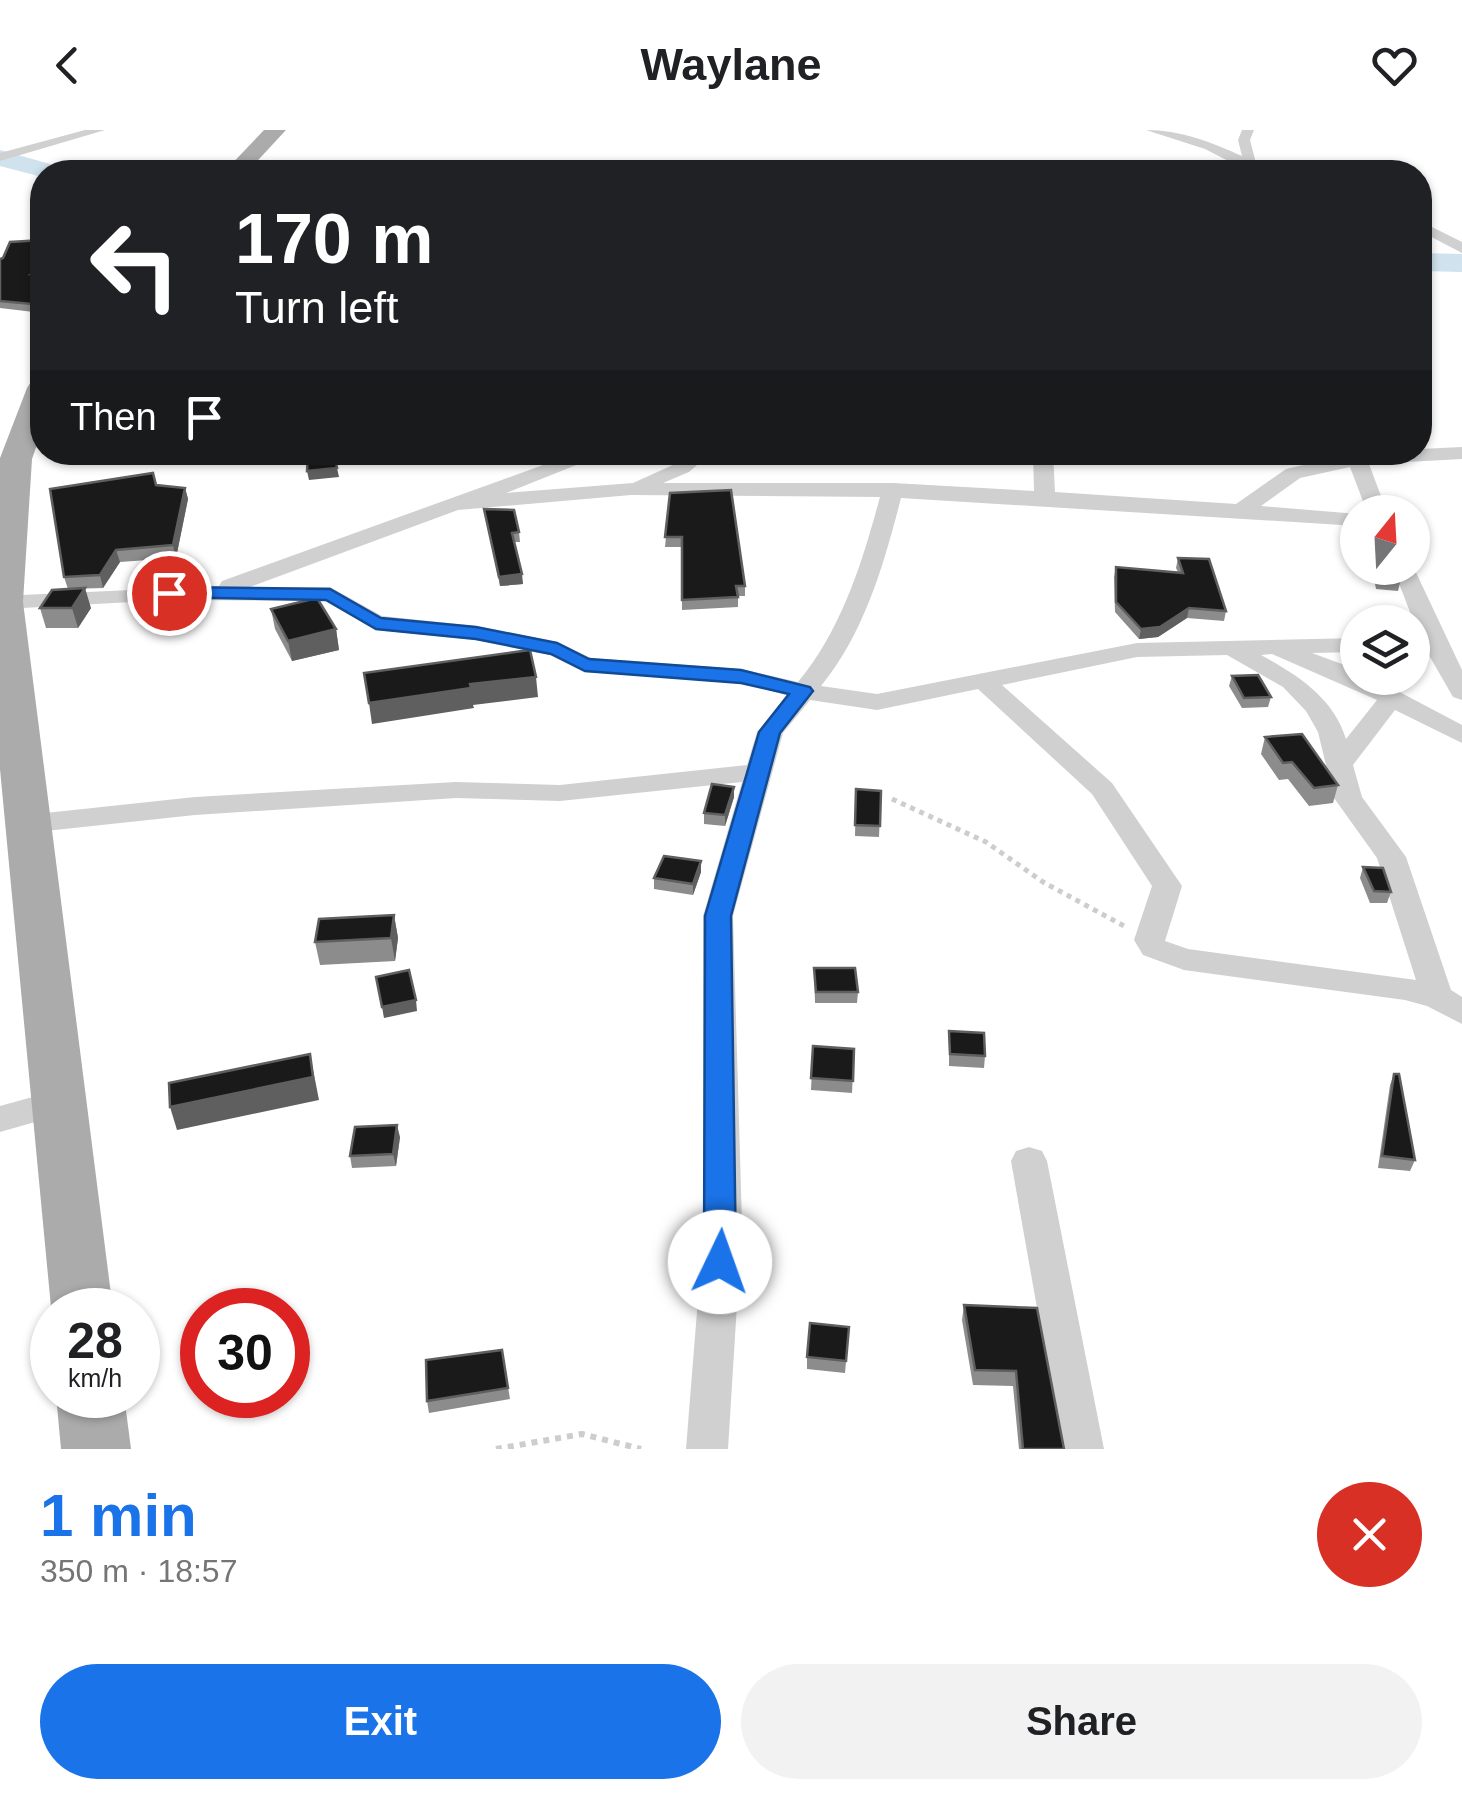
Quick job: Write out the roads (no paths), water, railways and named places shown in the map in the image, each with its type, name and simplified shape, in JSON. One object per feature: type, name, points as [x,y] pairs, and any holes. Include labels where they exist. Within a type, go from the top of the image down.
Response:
[{"type":"main road","points":[[247,160],[276,130]]},
{"type":"main road","points":[[30,408],[9,444],[4,574],[78,1288]]},
{"type":"main road","points":[[93,1418],[96,1449]]},
{"type":"street","points":[[0,157],[99,130]]},
{"type":"street","points":[[1152,130],[1210,146],[1236,160]]},
{"type":"street","points":[[1248,130],[1244,140],[1249,160]]},
{"type":"street","points":[[1432,232],[1462,248]]},
{"type":"street","points":[[1432,455],[1462,453]]},
{"type":"street","points":[[210,594],[565,465]]},
{"type":"street","points":[[627,489],[686,465]]},
{"type":"street","points":[[1044,465],[1045,496]]},
{"type":"street","points":[[1240,510],[1293,473],[1330,465]]},
{"type":"street","points":[[1359,465],[1371,495]]},
{"type":"street","points":[[458,504],[627,489],[893,489],[1045,496],[1340,518]]},
{"type":"street","points":[[707,1449],[723,1224],[718,916],[770,732],[825,664],[869,578],[893,489]]},
{"type":"street","points":[[4,574],[210,594],[330,594],[376,623],[476,633],[557,649],[585,665],[741,676],[803,691],[877,702],[1137,650],[1340,645]]},
{"type":"street","points":[[1275,647],[1391,698],[1462,735]]},
{"type":"street","points":[[1231,648],[1263,662],[1292,682],[1317,707],[1331,732],[1348,798],[1391,858],[1449,1005]]},
{"type":"street","points":[[1430,652],[1462,692]]},
{"type":"street","points":[[982,680],[1102,790],[1167,886],[1149,940],[1154,948],[1184,959],[1405,989],[1449,1005]]},
{"type":"street","points":[[1338,768],[1391,698]]},
{"type":"street","points":[[27,824],[195,806],[456,790],[560,792],[758,772]]},
{"type":"street","points":[[0,1119],[58,1103]]},
{"type":"street","points":[[1030,1161],[1082,1449]]},
{"type":"waterway","points":[[0,158],[30,166]]},
{"type":"waterway","points":[[1432,262],[1462,263]]}]
